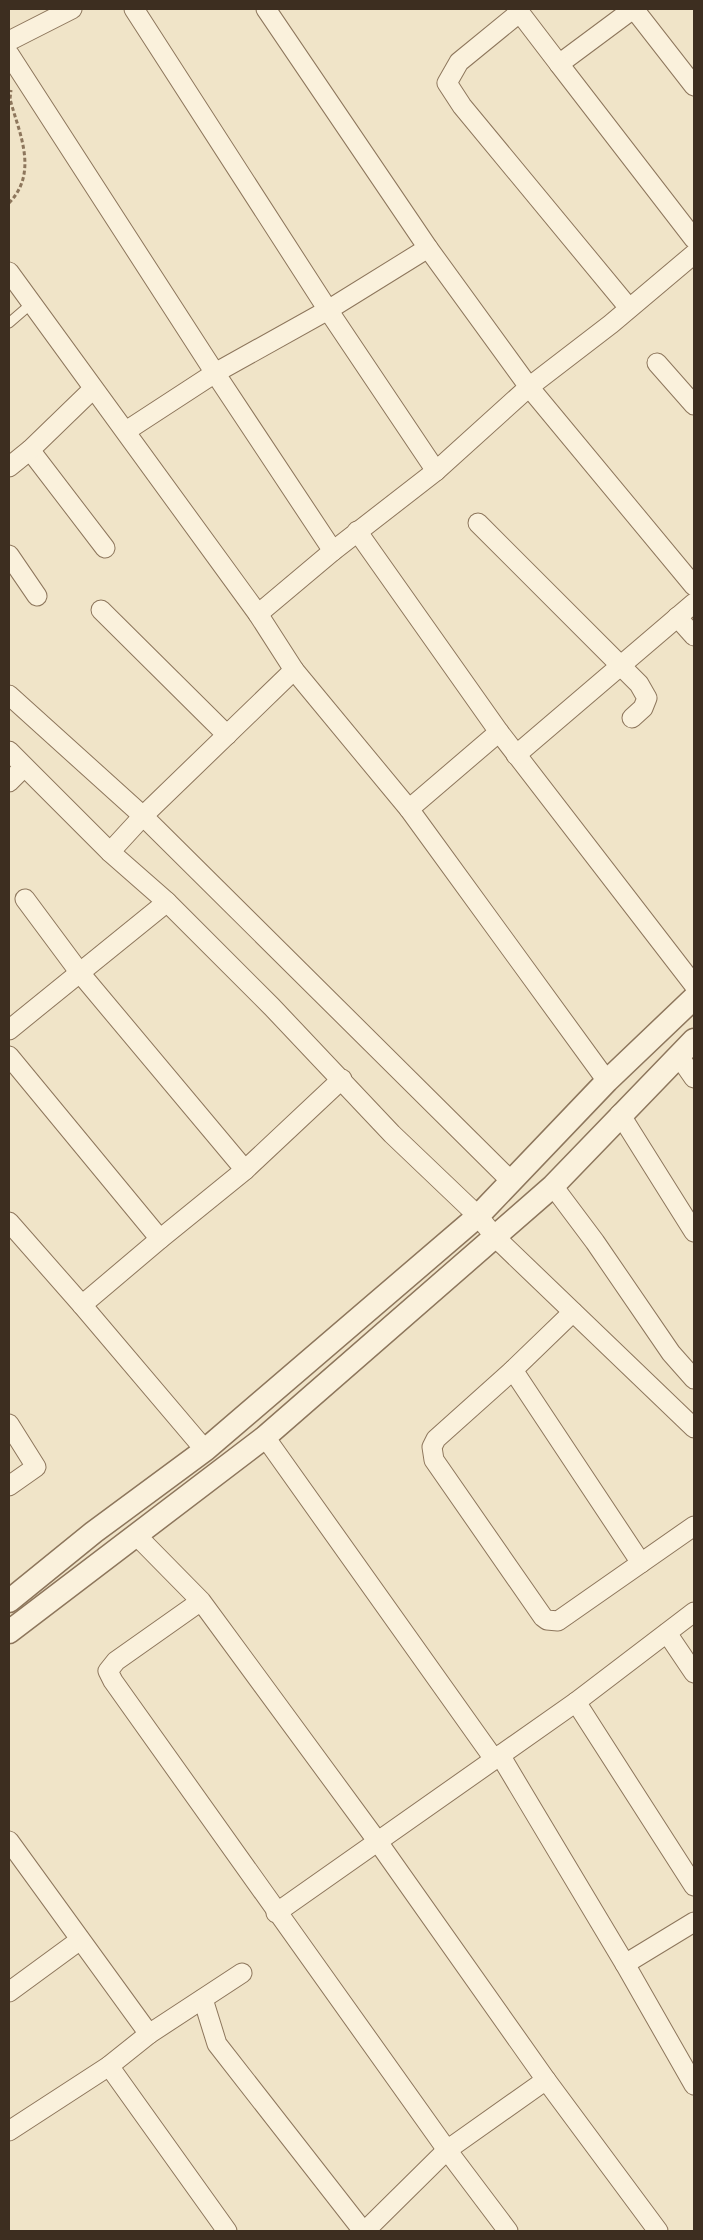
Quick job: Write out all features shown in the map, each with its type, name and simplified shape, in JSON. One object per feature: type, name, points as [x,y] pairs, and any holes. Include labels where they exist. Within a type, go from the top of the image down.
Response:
[{"type":"street","points":[[9,41],[72,9]]},
{"type":"street","points":[[134,9],[328,310],[436,471]]},
{"type":"street","points":[[266,9],[428,248],[529,388],[694,586]]},
{"type":"street","points":[[559,64],[633,9],[694,86]]},
{"type":"street","points":[[629,308],[462,106],[447,83],[459,62],[518,11],[694,239]]},
{"type":"street","points":[[9,54],[215,373],[333,551]]},
{"type":"street","points":[[126,430],[215,373],[328,310],[428,248]]},
{"type":"street","points":[[258,614],[357,531],[436,471],[529,388],[611,324],[694,254]]},
{"type":"street","points":[[9,272],[93,389],[126,430],[258,614],[294,670],[409,810],[607,1081]]},
{"type":"street","points":[[658,363],[694,405]]},
{"type":"street","points":[[9,467],[30,450],[93,389]]},
{"type":"street","points":[[30,450],[105,548]]},
{"type":"street","points":[[478,524],[638,684],[647,698],[643,708],[632,718]]},
{"type":"street","points":[[357,531],[516,755],[694,985]]},
{"type":"street","points":[[9,555],[37,596]]},
{"type":"street","points":[[516,755],[694,603]]},
{"type":"street","points":[[101,610],[227,734]]},
{"type":"street","points":[[678,617],[694,636]]},
{"type":"street","points":[[110,852],[143,816],[294,670]]},
{"type":"street","points":[[9,695],[143,816],[512,1182]]},
{"type":"street","points":[[409,810],[499,732]]},
{"type":"street","points":[[9,751],[110,852],[167,902],[342,1079],[392,1134],[478,1216],[495,1237],[694,1428]]},
{"type":"street","points":[[9,782],[24,766]]},
{"type":"street","points":[[25,899],[80,973],[245,1170]]},
{"type":"street","points":[[9,1030],[167,902]]},
{"type":"street","points":[[9,1601],[94,1532],[205,1450],[478,1216],[607,1081],[694,998]]},
{"type":"street","points":[[9,1632],[138,1536],[265,1437],[553,1186],[620,1114],[694,1040]]},
{"type":"street","points":[[9,1056],[160,1239]]},
{"type":"street","points":[[678,1056],[694,1078]]},
{"type":"street","points":[[82,1305],[245,1170],[342,1079]]},
{"type":"street","points":[[620,1114],[694,1232]]},
{"type":"street","points":[[553,1186],[595,1242],[671,1354],[694,1379]]},
{"type":"street","points":[[9,1222],[205,1450]]},
{"type":"street","points":[[573,1312],[513,1370],[436,1439],[432,1447],[434,1460],[542,1617],[547,1620],[558,1620],[694,1526]]},
{"type":"street","points":[[513,1370],[641,1564]]},
{"type":"street","points":[[9,1424],[36,1467],[9,1486]]},
{"type":"street","points":[[265,1437],[497,1757],[625,1964],[694,2085]]},
{"type":"street","points":[[138,1536],[202,1601],[378,1842],[546,2080],[658,2231]]},
{"type":"street","points":[[202,1601],[116,1660],[108,1671],[112,1681],[276,1913],[447,2150],[508,2231]]},
{"type":"street","points":[[276,1913],[576,1702],[694,1612]]},
{"type":"street","points":[[666,1633],[694,1673]]},
{"type":"street","points":[[576,1702],[694,1886]]},
{"type":"street","points":[[9,1841],[148,2034]]},
{"type":"street","points":[[625,1964],[694,1922]]},
{"type":"street","points":[[9,1992],[80,1940]]},
{"type":"street","points":[[9,2131],[109,2066],[148,2034],[242,1973]]},
{"type":"street","points":[[203,1999],[217,2044],[364,2231],[447,2150],[546,2080]]},
{"type":"street","points":[[109,2066],[227,2231]]},
{"type":"lane","points":[[9,323],[31,304]]},
{"type":"path","points":[[9,203],[23,178],[26,152],[10,99],[12,88],[21,75]]}]
